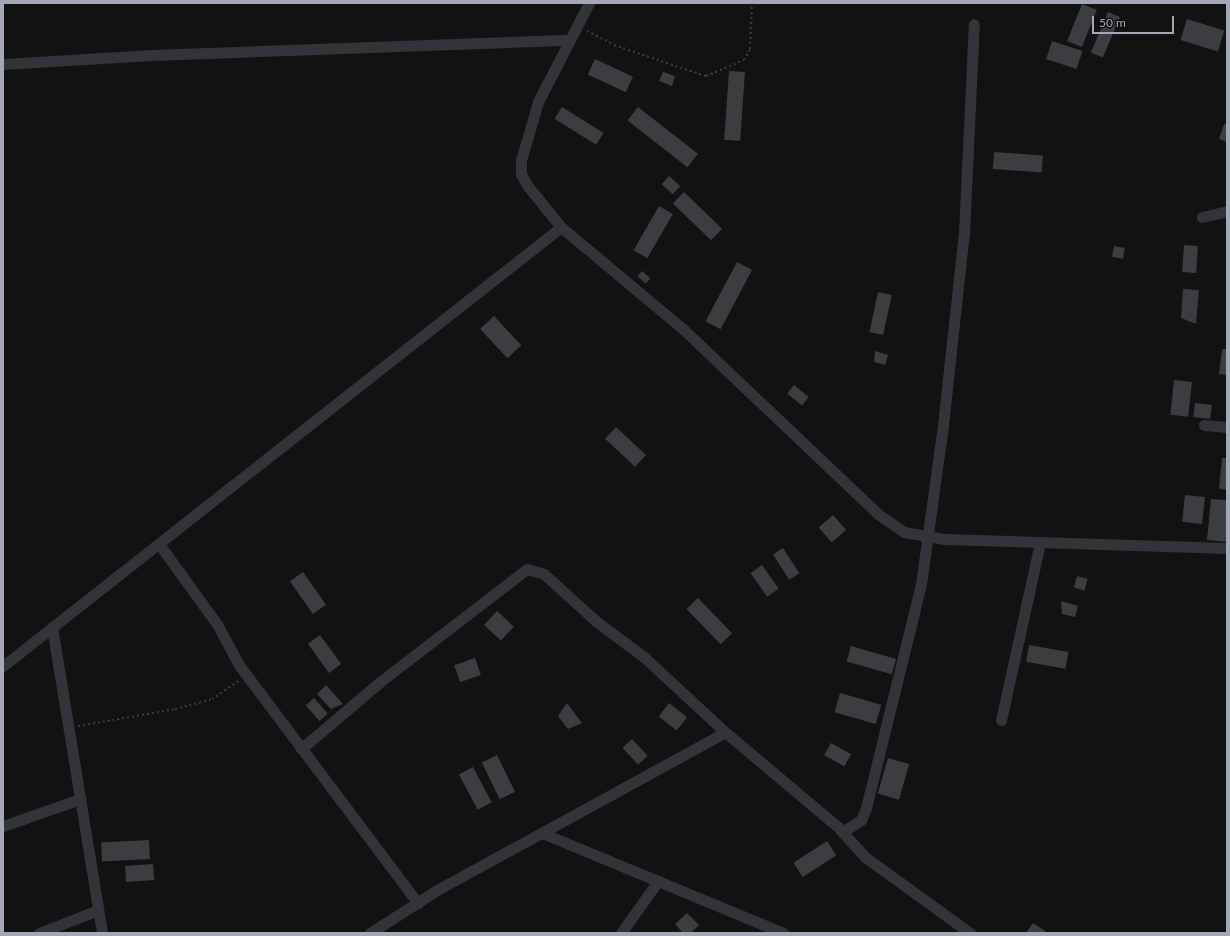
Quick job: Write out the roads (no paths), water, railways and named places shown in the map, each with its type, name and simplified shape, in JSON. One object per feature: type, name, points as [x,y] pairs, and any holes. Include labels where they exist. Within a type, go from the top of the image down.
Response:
[{"type":"street","points":[[589,3],[538,102],[522,160],[522,174],[527,185],[561,227],[682,328],[878,514],[904,532],[927,537],[1040,543],[1227,548]]},
{"type":"street","points":[[842,832],[861,820],[866,808],[921,584],[943,425],[964,233],[974,24]]},
{"type":"street","points":[[3,64],[152,55],[570,40]]},
{"type":"street","points":[[1202,217],[1227,211]]},
{"type":"street","points":[[3,666],[561,227]]},
{"type":"street","points":[[1204,425],[1227,427]]},
{"type":"street","points":[[1001,720],[1040,543]]},
{"type":"street","points":[[159,544],[217,624],[247,676],[418,903]]},
{"type":"street","points":[[301,749],[381,681],[527,569],[544,574],[597,622],[644,658],[725,732],[842,832],[865,857],[970,933]]},
{"type":"street","points":[[52,627],[102,933]]},
{"type":"street","points":[[373,932],[418,903],[725,732]]},
{"type":"street","points":[[3,826],[80,799]]},
{"type":"street","points":[[542,833],[783,933]]},
{"type":"street","points":[[621,933],[658,881]]},
{"type":"street","points":[[39,933],[98,910]]}]
